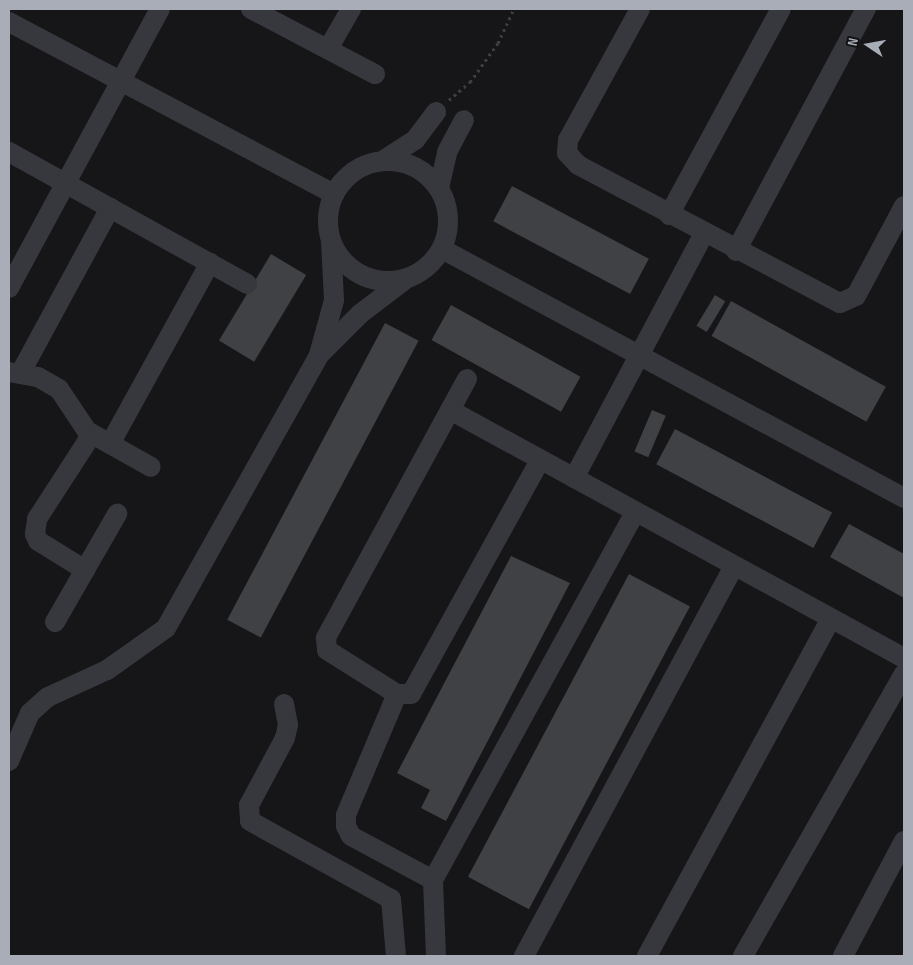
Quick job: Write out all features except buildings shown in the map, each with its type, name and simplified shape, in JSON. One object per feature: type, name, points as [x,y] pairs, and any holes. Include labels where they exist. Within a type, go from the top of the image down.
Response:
[{"type":"street","points":[[9,288],[119,81],[160,9]]},
{"type":"street","points":[[251,9],[375,74]]},
{"type":"street","points":[[328,50],[351,9]]},
{"type":"street","points":[[640,9],[566,150],[578,165],[830,300],[849,303],[861,289],[904,206]]},
{"type":"street","points":[[669,215],[781,9]]},
{"type":"street","points":[[736,250],[866,9]]},
{"type":"street","points":[[9,22],[334,194]]},
{"type":"street","points":[[320,355],[334,300],[328,217],[334,194],[346,177],[364,165],[384,160],[415,140],[436,112]]},
{"type":"street","points":[[439,188],[447,152],[464,120]]},
{"type":"street","points":[[9,152],[247,284]]},
{"type":"street","points":[[9,761],[30,713],[48,698],[107,670],[166,628],[320,355],[360,314],[407,279],[427,268],[442,249],[448,228],[447,208],[439,188],[424,172],[405,163],[384,160]]},
{"type":"street","points":[[110,208],[15,372],[59,389],[92,434],[151,467]]},
{"type":"street","points":[[574,478],[704,234]]},
{"type":"street","points":[[331,241],[342,261],[361,276],[383,282],[407,279]]},
{"type":"street","points":[[442,249],[904,498]]},
{"type":"street","points":[[110,444],[210,263]]},
{"type":"street","points":[[467,379],[326,638],[327,650],[338,661],[397,694],[412,694],[421,683],[540,460]]},
{"type":"street","points":[[450,410],[904,658]]},
{"type":"street","points":[[85,570],[38,541],[35,534],[37,519],[92,434]]},
{"type":"street","points":[[436,956],[433,880],[635,512]]},
{"type":"street","points":[[55,622],[117,514]]},
{"type":"street","points":[[524,956],[734,566]]},
{"type":"street","points":[[648,956],[831,619]]},
{"type":"street","points":[[743,956],[904,674]]},
{"type":"street","points":[[397,694],[346,815],[346,826],[351,836],[433,880]]},
{"type":"street","points":[[284,704],[288,725],[285,738],[249,806],[250,821],[391,899],[396,956]]},
{"type":"street","points":[[843,956],[904,841]]},
{"type":"path","points":[[436,112],[470,82],[498,43],[514,9]]}]
